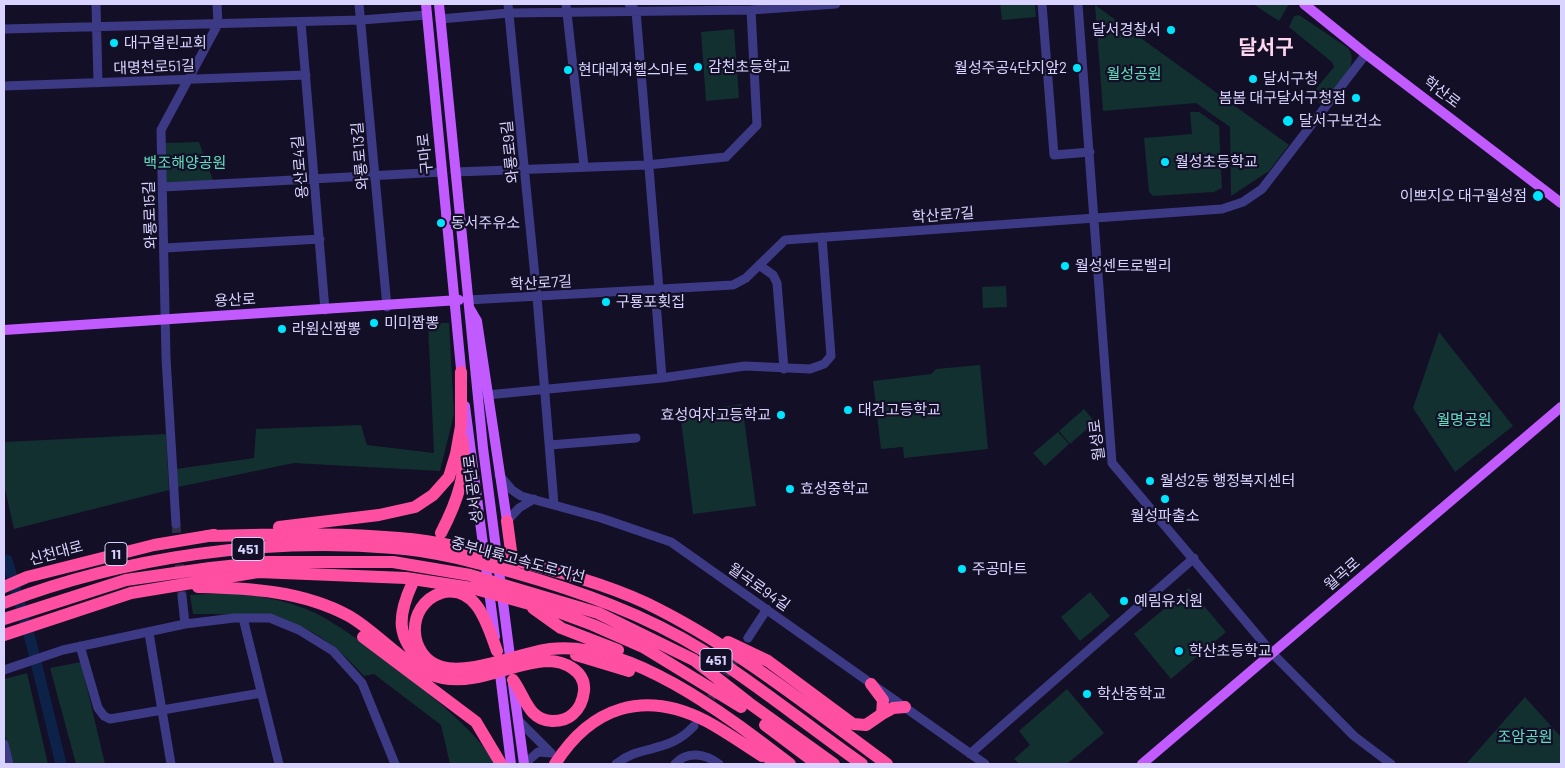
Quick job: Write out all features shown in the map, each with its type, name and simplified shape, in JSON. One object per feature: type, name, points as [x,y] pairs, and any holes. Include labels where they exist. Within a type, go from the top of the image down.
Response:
[{"type":"highway","points":[[441,533],[456,504],[466,459],[461,426],[461,372]]},
{"type":"highway","points":[[206,536],[379,515],[415,507],[433,495],[449,477],[456,454],[461,426]]},
{"type":"highway","points":[[507,521],[513,568],[524,598],[530,606],[561,628],[594,639],[678,677],[730,708],[791,764]]},
{"type":"highway","points":[[206,536],[306,534],[399,538],[468,554],[554,570],[613,589],[646,603],[768,661],[853,724],[866,725],[893,708],[905,707]]},
{"type":"highway","name":"신천대로","points":[[4,588],[27,577],[169,541],[206,536]]},
{"type":"highway","name":"중부내륙고속도로지선","points":[[4,603],[123,567],[268,547],[321,545],[396,548],[468,554],[630,613],[703,651],[862,764]]},
{"type":"highway","name":"중부내륙고속도로지선","points":[[4,618],[126,580],[267,562],[393,562],[470,575],[557,606],[598,613],[694,660],[749,704],[834,764]]},
{"type":"highway","points":[[8,633],[131,593],[258,572],[406,578],[472,588],[557,606],[643,647],[735,702],[817,764]]},
{"type":"highway","points":[[412,584],[404,602],[400,620],[404,637],[414,655],[429,670],[445,674],[464,675],[548,655],[576,655],[628,671],[721,719],[775,764]]},
{"type":"highway","points":[[163,587],[245,588],[276,592],[350,616],[427,674],[444,679],[465,678],[484,670]]},
{"type":"highway","points":[[484,670],[442,667],[424,654],[416,640],[414,628],[417,612],[428,597],[447,592],[464,594],[481,610],[497,652]]},
{"type":"highway","points":[[646,603],[716,641],[887,764]]},
{"type":"highway","points":[[324,606],[476,722],[501,764]]},
{"type":"highway","points":[[528,660],[549,649],[571,648],[603,652],[674,685],[725,714],[791,764]]},
{"type":"highway","points":[[513,680],[522,692],[532,713],[538,718],[554,721],[571,716],[577,711],[583,696],[584,686],[576,670],[568,664],[528,660]]},
{"type":"highway","points":[[871,684],[883,700],[882,714]]},
{"type":"highway","points":[[561,764],[566,746],[579,732],[608,714],[627,707],[645,705],[662,706],[694,716],[775,764]]},
{"type":"main road","name":"구마로","points":[[426,4],[454,301]]},
{"type":"main road","name":"구마로","points":[[439,4],[468,303]]},
{"type":"main road","name":"학산로","points":[[1304,4],[1316,7],[1366,54],[1561,202]]},
{"type":"main road","name":"용산로","points":[[4,330],[387,307],[454,301],[468,303]]},
{"type":"main road","name":"성서공단로","points":[[454,301],[461,372],[511,764]]},
{"type":"main road","points":[[468,303],[477,321],[507,521]]},
{"type":"main road","name":"성서공단로","points":[[468,303],[493,532],[518,721],[526,764]]},
{"type":"main road","name":"월곡로","points":[[1142,764],[1561,407]]},
{"type":"street","points":[[96,4],[98,83]]},
{"type":"street","points":[[217,4],[218,24]]},
{"type":"street","name":"와룡로13길","points":[[360,4],[387,307]]},
{"type":"street","points":[[629,4],[636,11],[662,378]]},
{"type":"street","points":[[440,19],[508,8],[636,11],[689,7],[752,10],[836,4]]},
{"type":"street","points":[[1042,4],[1054,155],[1090,152]]},
{"type":"street","name":"월성로","points":[[1078,4],[1112,463],[1273,654],[1354,736],[1391,764]]},
{"type":"street","name":"와룡로9길","points":[[508,8],[526,169],[554,504]]},
{"type":"street","points":[[566,8],[584,166]]},
{"type":"street","points":[[455,172],[647,165],[726,157],[757,125],[752,10]]},
{"type":"street","points":[[4,29],[301,22],[427,15]]},
{"type":"street","name":"용산로4길","points":[[301,22],[325,310]]},
{"type":"street","name":"와룡로15길","points":[[176,524],[172,476],[166,319],[161,130],[218,24]]},
{"type":"street","name":"학산로7길","points":[[468,303],[733,285],[746,278],[786,240],[1222,209],[1243,202],[1262,189],[1366,54]]},
{"type":"street","name":"대명천로51길","points":[[4,86],[306,75]]},
{"type":"street","points":[[163,187],[442,172]]},
{"type":"street","points":[[487,395],[662,378],[745,366],[810,369],[824,364],[831,356],[822,238]]},
{"type":"street","points":[[165,248],[320,239]]},
{"type":"street","points":[[759,265],[773,275],[777,283],[784,369]]},
{"type":"street","points":[[550,444],[636,438]]},
{"type":"street","name":"월곡로94길","points":[[499,475],[512,490],[521,496],[554,504],[672,542],[985,764]]},
{"type":"street","points":[[507,521],[519,508],[534,500]]},
{"type":"street","points":[[970,754],[1194,558]]},
{"type":"street","points":[[182,596],[185,624]]},
{"type":"street","points":[[748,638],[767,609]]},
{"type":"street","points":[[243,618],[279,764]]},
{"type":"street","points":[[8,668],[63,650],[185,624],[243,618],[270,618],[299,630],[333,651],[362,683],[395,764]]},
{"type":"street","points":[[149,633],[170,764]]},
{"type":"street","points":[[80,646],[98,708],[104,716],[110,718],[261,693]]},
{"type":"street","points":[[518,721],[551,753],[538,752],[526,764]]},
{"type":"street","points":[[616,764],[635,753],[676,742],[694,726]]},
{"type":"street","points":[[4,744],[9,764]]},
{"type":"street","points":[[675,764],[688,755],[711,758],[719,764]]},
{"type":"green space","points":[[1000,4],[1035,4],[1036,17],[1002,20]]},
{"type":"green space","points":[[1253,4],[1289,4],[1279,21]]},
{"type":"green space","name":"월성공원","points":[[1095,5],[1289,145],[1269,171],[1231,196],[1230,127],[1196,103],[1103,111]]},
{"type":"green space","points":[[1299,15],[1348,48],[1351,55],[1349,71],[1323,107],[1318,102],[1322,95],[1315,90],[1334,67],[1332,62],[1289,27],[1294,16]]},
{"type":"green space","points":[[734,29],[739,98],[706,101],[701,32]]},
{"type":"green space","points":[[1190,112],[1199,112],[1219,126],[1222,188],[1214,192],[1153,196],[1149,192],[1144,138],[1192,134]]},
{"type":"green space","name":"백조해양공원","points":[[199,142],[214,183],[165,185],[164,143]]},
{"type":"green space","points":[[1006,286],[1007,307],[983,308],[982,287]]},
{"type":"green space","points":[[428,323],[449,323],[454,414],[440,471],[294,463],[178,487],[176,469],[254,458],[256,429],[361,425],[367,445],[434,453]]},
{"type":"green space","name":"월명공원","points":[[1439,332],[1513,426],[1455,472],[1413,408]]},
{"type":"green space","points":[[980,365],[988,449],[904,458],[903,447],[881,449],[873,381],[931,374],[936,369]]},
{"type":"green space","points":[[742,404],[756,506],[693,514],[680,413]]},
{"type":"green space","points":[[1084,409],[1095,422],[1070,444],[1059,431]]},
{"type":"green space","points":[[1058,432],[1069,444],[1045,466],[1033,453]]},
{"type":"green space","points":[[166,434],[169,490],[14,529],[4,485],[4,442]]},
{"type":"green space","points":[[1189,588],[1226,632],[1171,679],[1134,634]]},
{"type":"green space","points":[[1090,592],[1110,616],[1080,641],[1061,617]]},
{"type":"green space","points":[[225,593],[259,596],[281,601],[313,612],[331,622],[384,658],[441,705],[466,727],[484,748],[494,764],[450,764],[441,725],[374,674],[364,676],[344,655],[325,640],[306,629],[267,617],[193,614],[190,595]]},
{"type":"green space","points":[[81,662],[105,764],[76,764],[50,668]]},
{"type":"green space","points":[[27,673],[48,764],[11,764],[4,730],[4,679]]},
{"type":"green space","points":[[1067,689],[1104,733],[1067,764],[1019,764],[1014,759],[1030,745],[1019,731]]},
{"type":"green space","name":"조암공원","points":[[1525,697],[1561,737],[1561,764],[1466,764]]},
{"type":"waterway","points":[[7,560],[31,642],[61,764]]},
{"type":"tunnel","points":[[176,524],[182,596]]},
{"type":"tunnel","points":[[697,721],[748,638]]},
{"type":"place","name":"달서경찰서","points":[[1171,30]]},
{"type":"place","name":"대구열린교회","points":[[114,43]]},
{"type":"place","name":"감천초등학교","points":[[698,67]]},
{"type":"place","name":"월성주공4단지앞2","points":[[1077,68]]},
{"type":"place","name":"현대레져헬스마트","points":[[568,70]]},
{"type":"place","name":"달서구청","points":[[1253,79]]},
{"type":"place","name":"봄봄 대구달서구청점","points":[[1356,98]]},
{"type":"place","name":"달서구보건소","points":[[1288,121]]},
{"type":"place","name":"월성초등학교","points":[[1165,162]]},
{"type":"place","name":"이쁘지오 대구월성점","points":[[1538,196]]},
{"type":"place","name":"동서주유소","points":[[441,223]]},
{"type":"place","name":"월성센트로벨리","points":[[1065,266]]},
{"type":"place","name":"구룡포횟집","points":[[606,302]]},
{"type":"place","name":"미미짬뽕","points":[[374,323]]},
{"type":"place","name":"라원신짬뽕","points":[[282,329]]},
{"type":"place","name":"대건고등학교","points":[[848,410]]},
{"type":"place","name":"효성여자고등학교","points":[[781,415]]},
{"type":"place","name":"월성2동 행정복지센터","points":[[1150,481]]},
{"type":"place","name":"효성중학교","points":[[790,489]]},
{"type":"place","name":"월성파출소","points":[[1165,499]]},
{"type":"place","name":"주공마트","points":[[962,569]]},
{"type":"place","name":"예림유치원","points":[[1124,601]]},
{"type":"place","name":"학산초등학교","points":[[1179,651]]},
{"type":"place","name":"학산중학교","points":[[1087,694]]},
{"type":"district","name":"달서구","points":[[1266,47]]}]
